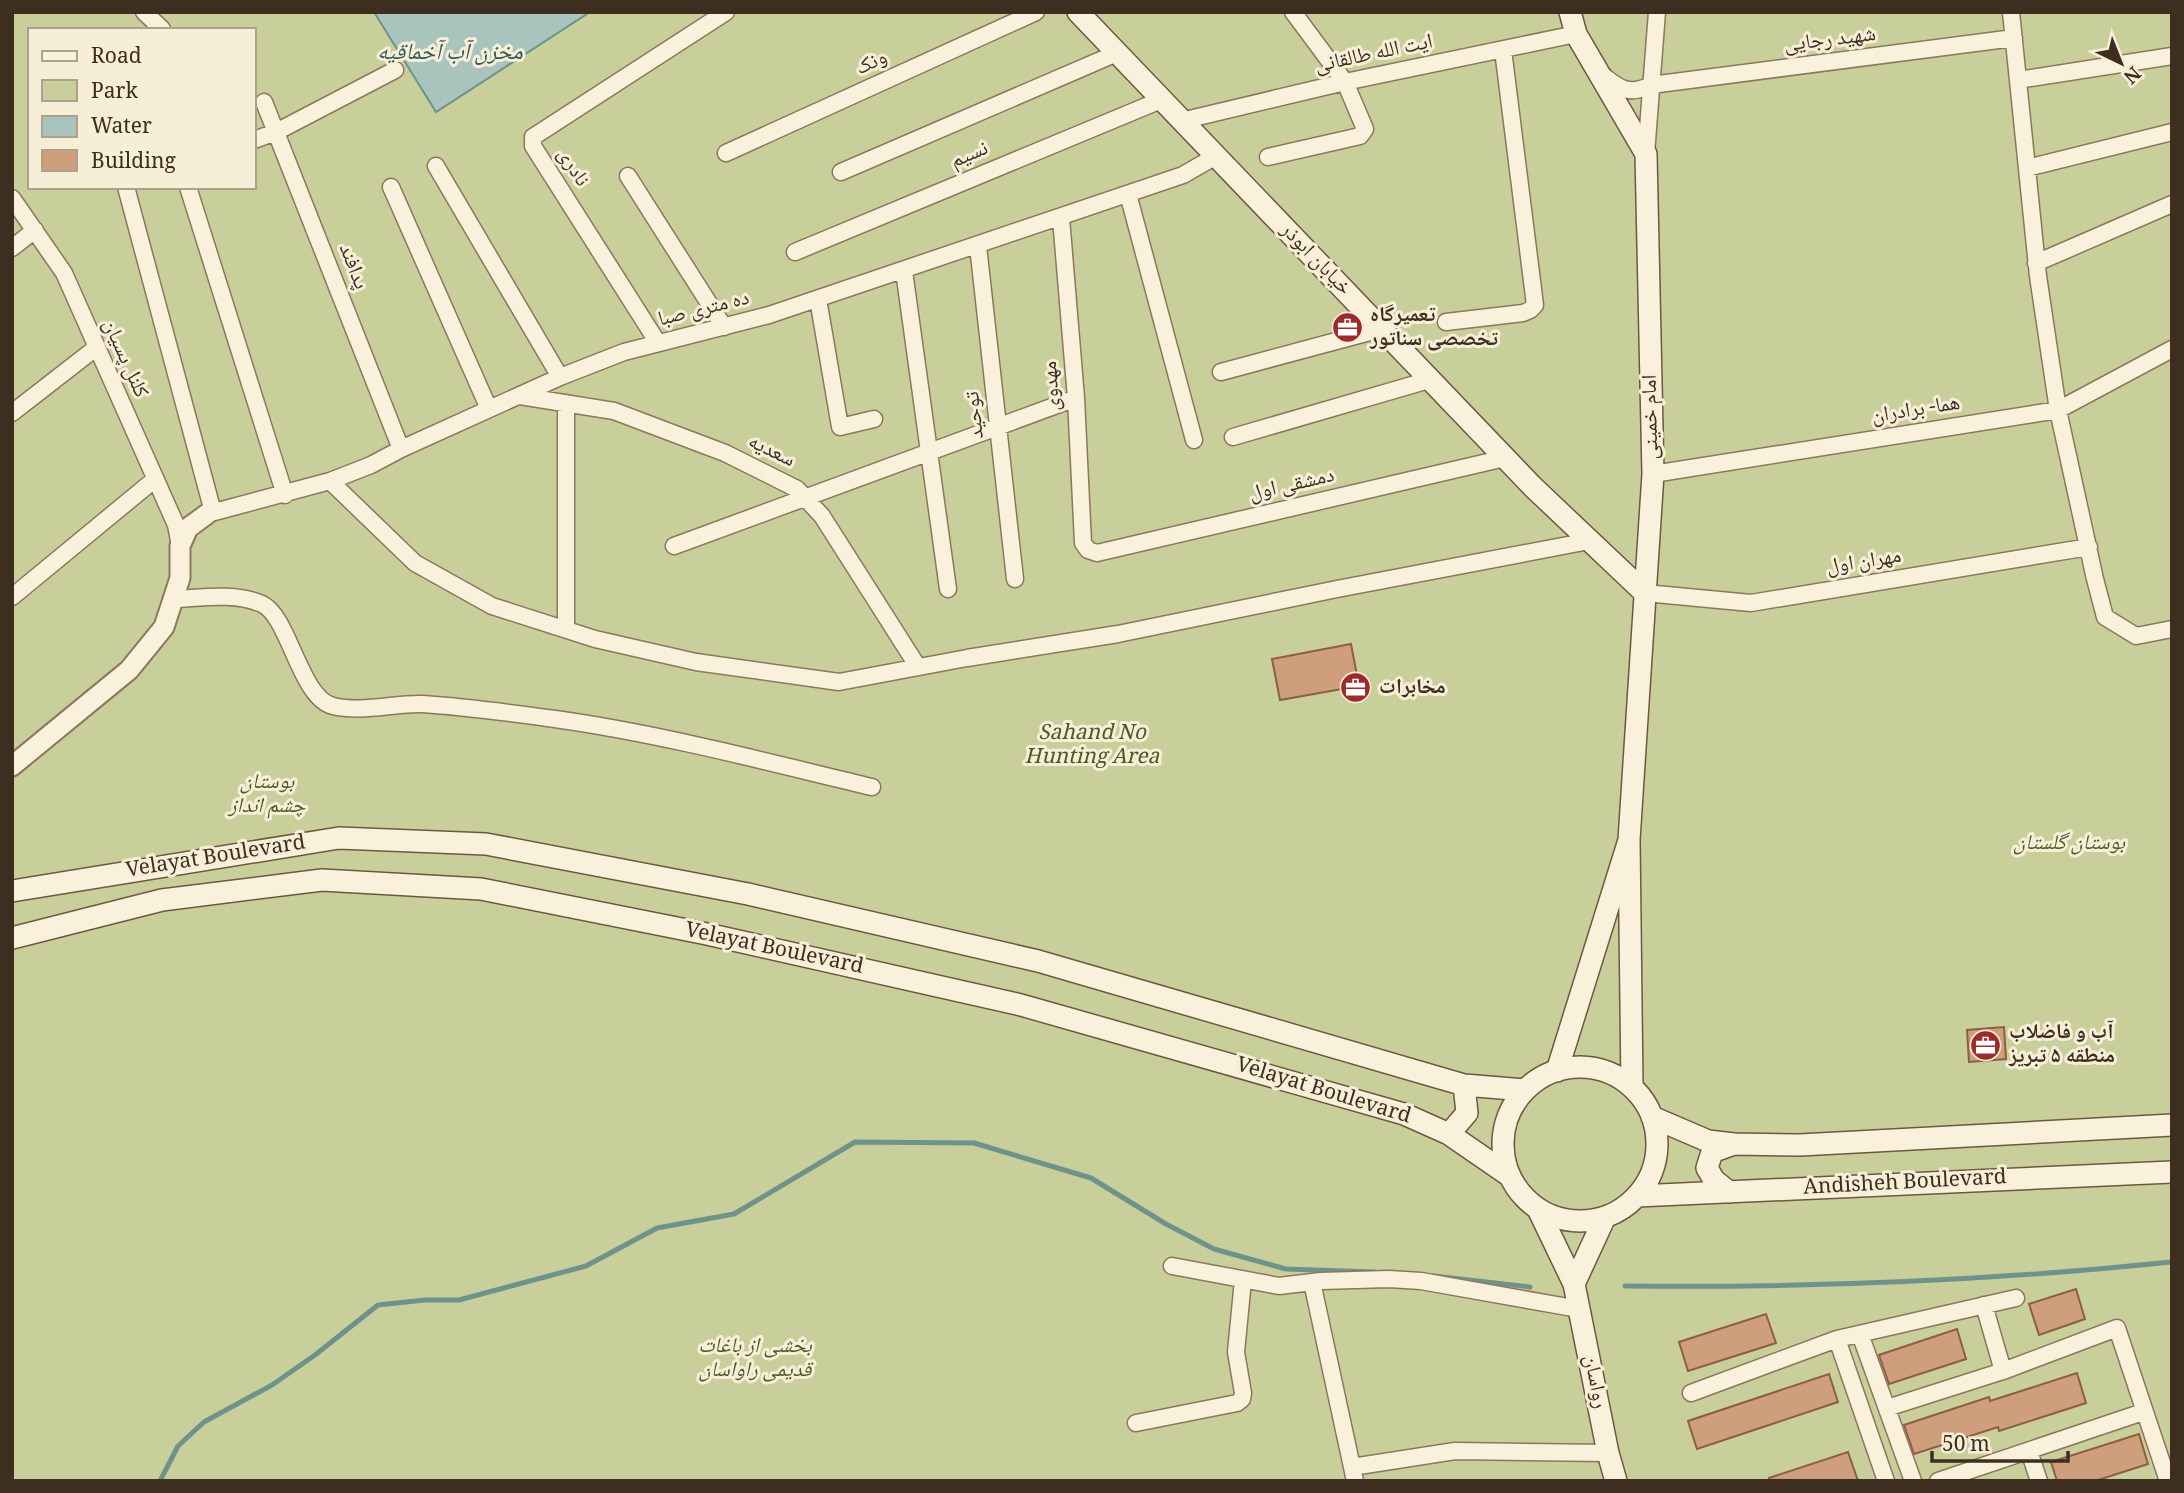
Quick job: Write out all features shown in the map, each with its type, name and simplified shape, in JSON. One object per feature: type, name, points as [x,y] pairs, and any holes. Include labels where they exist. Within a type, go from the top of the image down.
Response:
[{"type":"main road","name":"خیابان ابوذر","points":[[1077,12],[1505,458],[1645,593]]},
{"type":"main road","name":"امام خمینی","points":[[1570,12],[1576,34],[1646,154],[1653,474],[1629,840]]},
{"type":"main road","name":"Velayat Boulevard","points":[[12,891],[339,838],[486,845],[748,894],[1038,961],[1464,1085],[1525,1090]]},
{"type":"main road","points":[[1557,1070],[1629,840]]},
{"type":"main road","points":[[1629,840],[1632,1087]]},
{"type":"main road","name":"Velayat Boulevard","points":[[12,938],[162,900],[322,880],[481,889],[707,934],[1021,1005],[1404,1114],[1449,1134],[1510,1176]]},
{"type":"main road","points":[[1584,1067],[1610,1073],[1632,1087],[1653,1117],[1657,1137],[1656,1158],[1649,1178],[1637,1196],[1623,1208],[1605,1217],[1582,1221],[1559,1218],[1538,1209],[1522,1195],[1510,1176],[1504,1154],[1504,1131],[1512,1109],[1525,1090],[1557,1070],[1584,1067]]},
{"type":"main road","points":[[1449,1134],[1467,1113],[1464,1085]]},
{"type":"main road","points":[[1653,1117],[1708,1141],[1734,1144],[1800,1145],[2172,1125]]},
{"type":"main road","points":[[1729,1192],[1714,1180],[1707,1168],[1712,1152],[1734,1144]]},
{"type":"main road","name":"Andisheh Boulevard","points":[[1637,1196],[2172,1172]]},
{"type":"main road","name":"رواسان","points":[[1538,1209],[1574,1284],[1616,1481]]},
{"type":"main road","points":[[1574,1284],[1605,1217]]},
{"type":"street","points":[[144,12],[161,28]]},
{"type":"street","name":"نادری","points":[[658,344],[533,146],[533,137],[726,12]]},
{"type":"street","name":"ونک","points":[[726,153],[1035,12]]},
{"type":"street","points":[[1268,157],[1360,136],[1365,129],[1345,82],[1293,12]]},
{"type":"street","points":[[1646,154],[1657,12]]},
{"type":"street","points":[[2011,12],[2036,263],[2058,410],[2105,617],[2136,636],[2172,629]]},
{"type":"street","name":"ایت الله طالقانی","points":[[1181,121],[1345,82],[1576,34]]},
{"type":"street","name":"شهید رجایی","points":[[1602,75],[1627,91],[1636,92],[1651,85],[2014,38]]},
{"type":"street","points":[[1446,322],[1523,313],[1535,304],[1503,50]]},
{"type":"street","points":[[841,172],[1117,53]]},
{"type":"street","points":[[2018,79],[2172,56]]},
{"type":"street","points":[[256,139],[276,132],[395,69]]},
{"type":"street","name":"نسیم","points":[[795,252],[1161,100]]},
{"type":"street","name":"پدافند","points":[[264,102],[401,449]]},
{"type":"street","points":[[2027,168],[2172,132]]},
{"type":"street","name":"ده متری صبا","points":[[210,513],[330,481],[371,465],[560,377],[624,352],[769,316],[1183,175],[1216,156]]},
{"type":"street","points":[[436,166],[560,377]]},
{"type":"street","points":[[628,176],[724,327]]},
{"type":"street","points":[[391,187],[489,409]]},
{"type":"street","points":[[12,766],[129,670],[164,627],[180,578],[180,546],[188,528],[210,513],[127,189]]},
{"type":"street","points":[[189,189],[285,495]]},
{"type":"street","points":[[1128,194],[1194,440]]},
{"type":"street","name":"کلنل پسیان","points":[[12,198],[64,273],[176,525],[180,546]]},
{"type":"street","points":[[2036,263],[2172,204]]},
{"type":"street","name":"مهدوی","points":[[1061,218],[1076,398],[1083,543],[1088,550]]},
{"type":"street","points":[[12,248],[35,230]]},
{"type":"street","name":"توحید","points":[[978,246],[1015,579]]},
{"type":"street","points":[[904,271],[948,589]]},
{"type":"street","points":[[818,299],[840,427],[874,419]]},
{"type":"street","points":[[1221,372],[1381,329]]},
{"type":"street","points":[[12,414],[97,347]]},
{"type":"street","name":"هما- برادران","points":[[1653,474],[2058,410],[2172,349]]},
{"type":"street","points":[[1233,437],[1430,380]]},
{"type":"street","name":"سعدیه","points":[[520,396],[614,411],[725,453],[797,489],[822,516],[918,667]]},
{"type":"street","points":[[674,546],[1076,398]]},
{"type":"street","points":[[566,402],[566,629]]},
{"type":"street","name":"دمشقی اول","points":[[1088,550],[1097,553],[1505,458]]},
{"type":"street","points":[[12,597],[154,480]]},
{"type":"street","points":[[330,481],[415,563],[492,606],[595,639],[696,662],[839,682],[1118,634],[1589,541]]},
{"type":"street","name":"مهران اول","points":[[1645,593],[1751,603],[2090,547]]},
{"type":"street","points":[[173,599],[227,596],[264,604],[277,620],[319,697],[331,706],[359,708],[421,704],[556,719],[710,748],[872,787]]},
{"type":"street","points":[[1172,1266],[1279,1286],[1389,1279],[1421,1281],[1579,1309]]},
{"type":"street","points":[[1136,1423],[1237,1403],[1242,1399],[1236,1352],[1243,1280]]},
{"type":"street","points":[[1312,1282],[1353,1474],[1455,1451],[1608,1453]]},
{"type":"street","points":[[1692,1393],[1837,1339],[2016,1298]]},
{"type":"street","points":[[1984,1305],[2003,1371]]},
{"type":"street","points":[[1887,1408],[2003,1371],[2117,1328],[2168,1481]]},
{"type":"street","points":[[1860,1334],[1913,1481]]},
{"type":"street","points":[[1837,1339],[1886,1481]]},
{"type":"street","points":[[1938,1481],[2143,1412]]},
{"type":"street","points":[[2029,1451],[2039,1481]]},
{"type":"green space","name":"Sahand No Hunting Area","points":[[12,12],[2172,12],[2172,1481],[12,1481]]},
{"type":"water","name":"مخزن آب آخماقیه","points":[[374,12],[590,12],[436,112]]},
{"type":"building","points":[[1351,644],[1359,686],[1280,700],[1272,659]]},
{"type":"building","name":"آب و فاضلاب منطقه ۵ تبریز","points":[[2004,1027],[2006,1059],[1969,1062],[1967,1030]]},
{"type":"building","points":[[2076,1289],[2085,1319],[2039,1335],[2029,1304]]},
{"type":"building","points":[[1766,1314],[1776,1343],[1688,1371],[1679,1342]]},
{"type":"building","points":[[1957,1329],[1966,1359],[1889,1384],[1879,1355]]},
{"type":"building","points":[[2077,1373],[2086,1403],[1999,1431],[1998,1427],[1914,1454],[1904,1425],[1989,1397],[1990,1401]]},
{"type":"building","points":[[1829,1374],[1838,1402],[1697,1449],[1688,1421]]},
{"type":"building","points":[[2139,1434],[2148,1464],[2095,1481],[2057,1481],[2051,1462]]},
{"type":"building","points":[[1848,1452],[1858,1481],[1770,1481],[1769,1478]]},
{"type":"waterway","points":[[160,1481],[178,1446],[204,1422],[272,1385],[378,1305],[459,1300],[586,1266],[657,1228],[734,1214],[855,1142],[974,1143],[1091,1178],[1166,1224],[1214,1249],[1286,1269],[1375,1272]]},
{"type":"waterway","points":[[1625,1286],[1898,1282],[2171,1262]]},
{"type":"waterway","points":[[1434,1276],[1530,1287]]},
{"type":"place","name":"تعمیرگاه تخصصی سناتور","points":[[1347,328]]},
{"type":"place","name":"مخابرات","points":[[1356,688]]},
{"type":"place","name":"آب و فاضلاب منطقه ۵ تبریز","points":[[1986,1045]]},
{"type":"park label","name":"بوستان چشم انداز","points":[[267,795]]},
{"type":"park label","name":"بوستان گلستان","points":[[2069,844]]},
{"type":"park label","name":"بخشی از باغات قدیمی راواسان","points":[[755,1359]]}]
